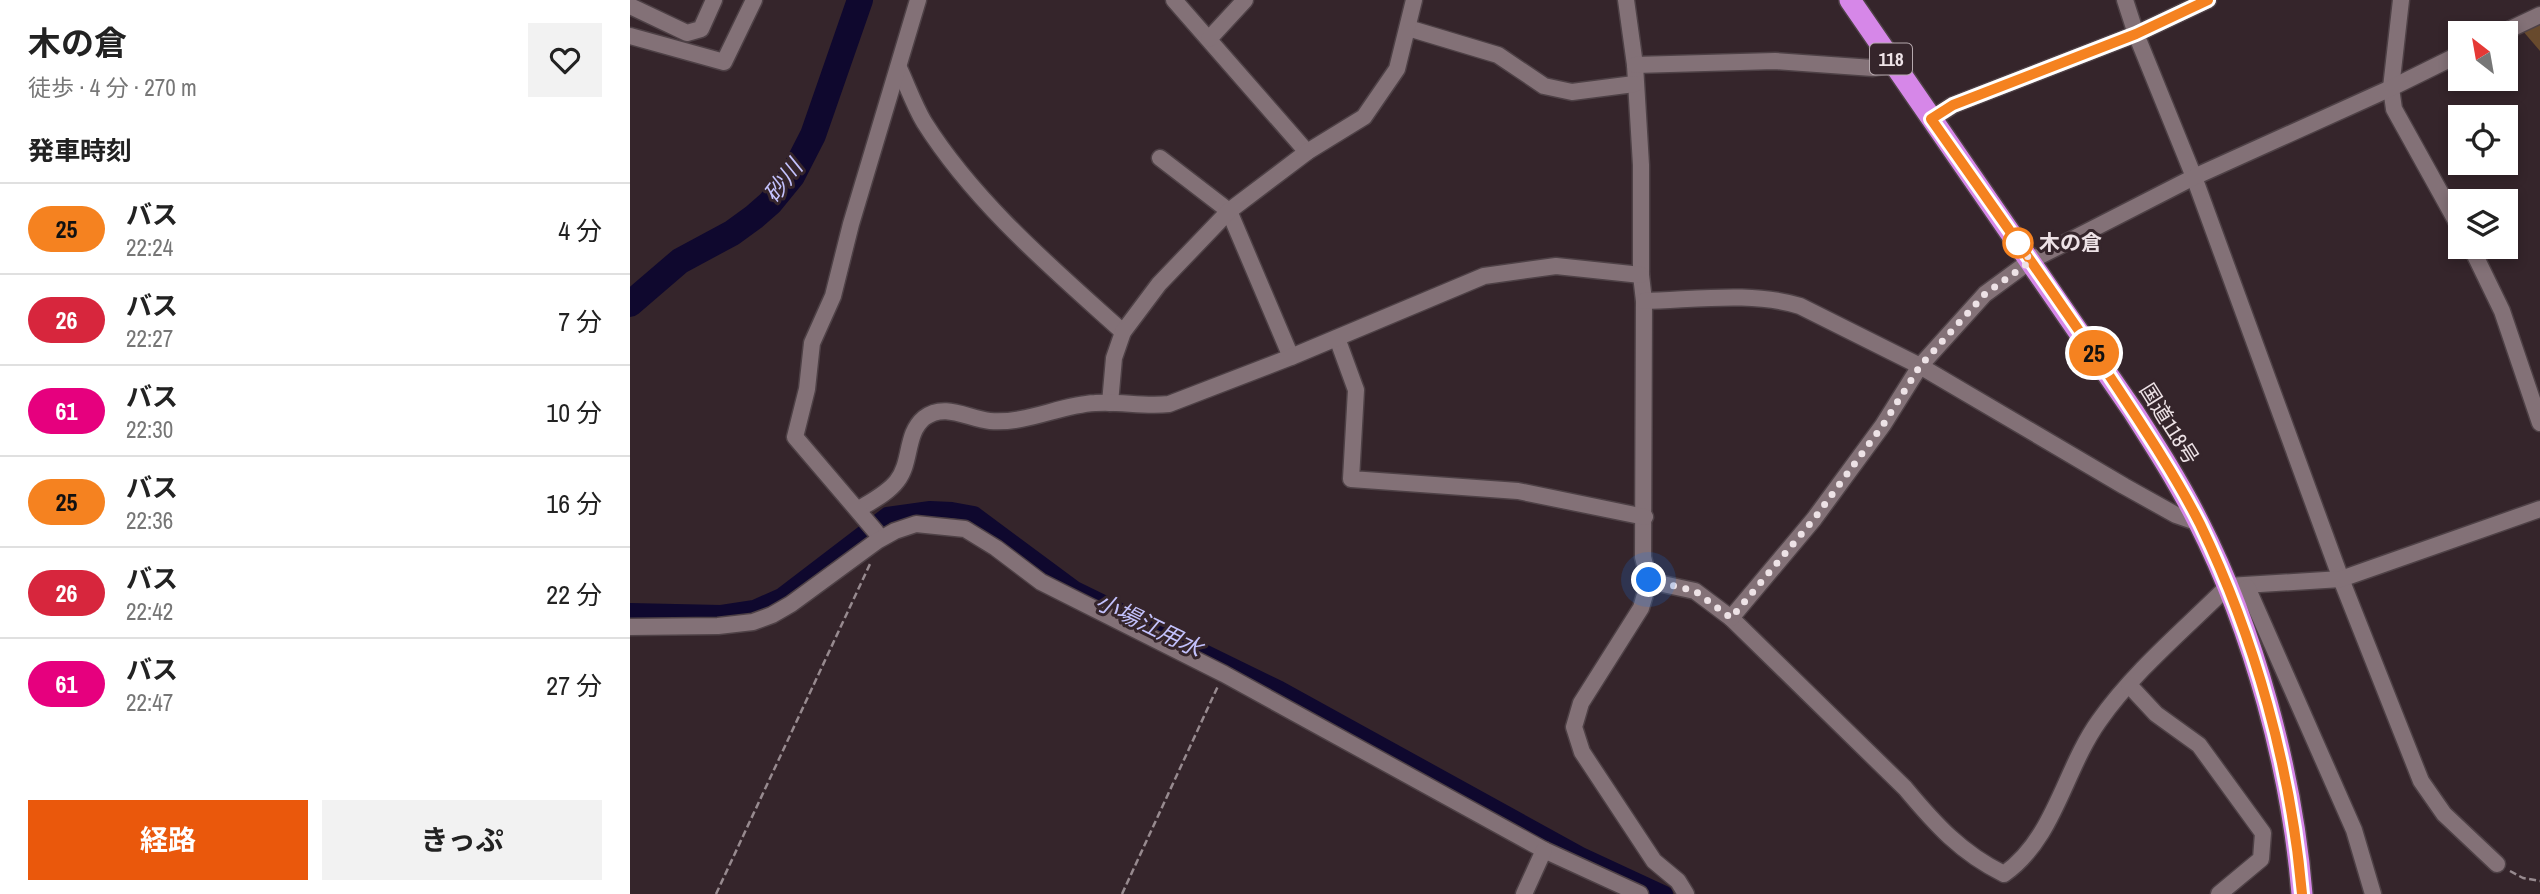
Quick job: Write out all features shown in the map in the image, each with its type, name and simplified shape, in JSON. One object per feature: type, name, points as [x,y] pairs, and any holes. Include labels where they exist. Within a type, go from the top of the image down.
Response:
[{"type":"highway","name":"国道118号","points":[[1850,0],[2031,261],[2169,467],[2199,523],[2238,586],[2276,740],[2298,854],[2302,894]]},
{"type":"street","points":[[630,6],[687,33],[701,29],[715,0]]},
{"type":"street","points":[[630,36],[724,62],[754,0]]},
{"type":"street","points":[[876,537],[862,513],[795,437],[807,389],[812,343],[833,296],[851,224],[900,68],[918,0]]},
{"type":"street","points":[[1174,0],[1307,152]]},
{"type":"street","points":[[1209,39],[1245,0]]},
{"type":"street","points":[[1110,403],[1114,358],[1123,332],[1159,284],[1229,211],[1307,152],[1364,117],[1397,68],[1414,0]]},
{"type":"street","points":[[1626,0],[1635,65],[1634,84],[1641,165],[1641,275],[1644,301],[1643,558],[1649,580],[1641,608],[1581,703],[1574,727],[1582,752],[1654,861],[1678,881],[1686,894]]},
{"type":"street","points":[[2125,0],[2136,34],[2194,177],[2341,579],[2421,781],[2444,814],[2497,864]]},
{"type":"street","points":[[1931,119],[1953,105],[2136,34],[2208,0]]},
{"type":"street","points":[[2401,0],[2391,88],[2394,109],[2448,207]]},
{"type":"street","points":[[2518,25],[2540,15]]},
{"type":"street","points":[[1408,28],[1498,55],[1544,86],[1572,92],[1634,84]]},
{"type":"street","points":[[1731,618],[1814,519],[1883,425],[1920,366],[1985,294],[2031,261],[2194,177],[2448,60]]},
{"type":"street","points":[[1635,65],[1775,61],[1873,68],[1895,64]]},
{"type":"street","points":[[900,68],[922,119],[952,162],[1028,246],[1123,332]]},
{"type":"street","points":[[1160,158],[1229,211],[1291,357]]},
{"type":"street","points":[[2477,259],[2502,311],[2540,423]]},
{"type":"street","points":[[862,513],[898,480],[906,465],[914,428],[925,417],[939,412],[954,411],[989,421],[1009,421],[1031,418],[1072,406],[1110,403],[1153,406],[1169,404],[1291,357],[1484,276],[1556,266],[1641,275]]},
{"type":"street","points":[[1644,301],[1756,298],[1782,300],[1800,306],[1920,366],[2124,486],[2176,514],[2199,523]]},
{"type":"street","points":[[1337,338],[1356,390],[1351,480],[1518,491],[1645,517]]},
{"type":"street","points":[[1649,580],[1695,591],[1731,618],[1905,788],[1930,818],[1962,849],[2004,874],[2019,863],[2042,833],[2098,722],[2129,685],[2238,586],[2341,579],[2540,509]]},
{"type":"street","points":[[630,627],[718,626],[753,622],[772,615],[876,537],[916,524],[965,530],[996,548],[1041,582],[1224,674],[1544,850],[1640,894]]},
{"type":"street","points":[[2238,586],[2354,830],[2374,894]]},
{"type":"street","points":[[2129,685],[2156,714],[2199,745],[2263,833],[2261,859],[2219,894]]},
{"type":"street","points":[[1524,894],[1544,850]]},
{"type":"path","points":[[716,894],[872,561],[876,537]]},
{"type":"path","points":[[1122,894],[1224,674]]},
{"type":"path","points":[[2497,864],[2523,878],[2540,881]]},
{"type":"shaded area","points":[[2540,22],[2540,51],[2522,30]]},
{"type":"waterway","name":"砂川","points":[[630,304],[680,261],[732,233],[754,217],[770,203],[792,176],[813,135],[860,0]]},
{"type":"waterway","name":"小場江用水","points":[[630,611],[721,613],[754,608],[781,596],[887,515],[930,509],[974,514],[1075,589],[1280,689],[1581,855],[1665,894]]},
{"type":"bus line","name":"25","points":[[2208,0],[2136,34],[1953,105],[1931,119],[2133,411],[2169,467],[2199,523],[2228,586],[2263,691],[2276,740],[2294,832],[2302,894]]},
{"type":"place","name":"木の倉","points":[[2018,243]]},
{"type":"route","points":[[1649,580],[1695,591],[1731,618],[1814,519],[1883,425],[1920,366],[1985,294],[2031,261],[2018,243]]}]
